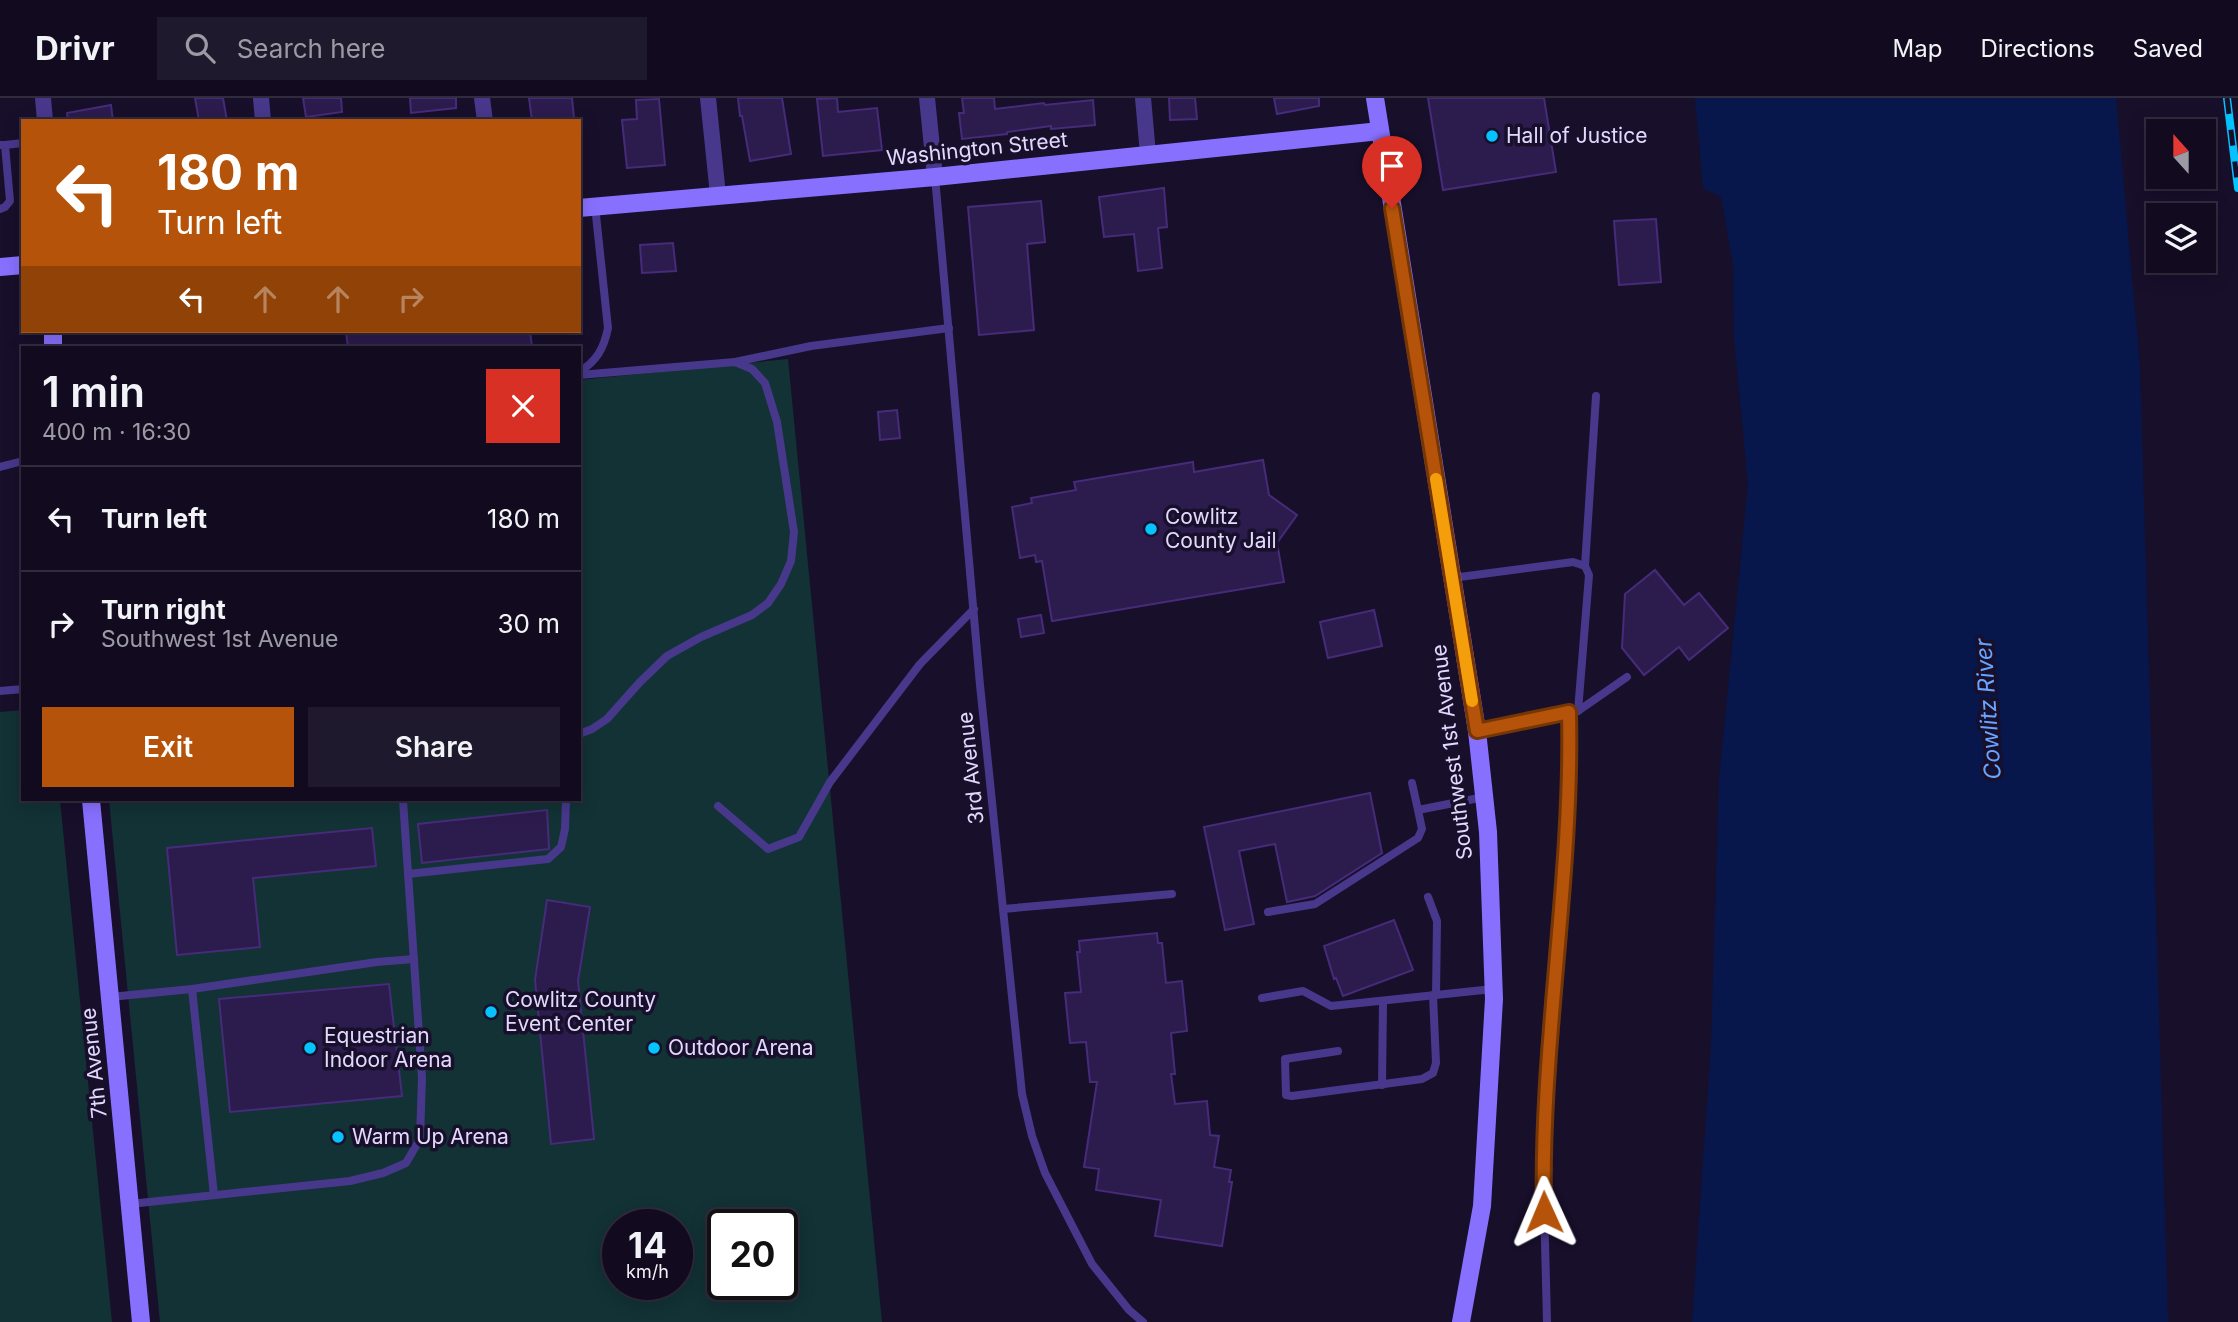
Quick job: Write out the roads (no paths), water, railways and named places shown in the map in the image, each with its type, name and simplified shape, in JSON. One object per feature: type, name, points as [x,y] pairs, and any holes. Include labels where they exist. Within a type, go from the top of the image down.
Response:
[{"type":"street","points":[[43,98],[45,119]]},
{"type":"street","points":[[261,98],[263,119]]},
{"type":"street","points":[[482,98],[485,119]]},
{"type":"street","points":[[708,98],[718,195]]},
{"type":"street","points":[[927,98],[935,177]]},
{"type":"street","points":[[1143,98],[1148,154]]},
{"type":"street","name":"Southwest 1st Avenue","points":[[1375,98],[1477,731],[1488,832],[1493,989],[1482,1206],[1461,1322]]},
{"type":"street","name":"Washington Street","points":[[587,207],[935,177],[1380,131]]},
{"type":"street","points":[[0,267],[21,265]]},
{"type":"street","name":"7th Avenue","points":[[91,801],[141,1322]]},
{"type":"lane","points":[[0,209],[10,201],[3,145],[21,143]]},
{"type":"lane","name":"3rd Avenue","points":[[935,177],[1022,1094],[1032,1136],[1045,1173],[1092,1264],[1129,1310],[1143,1322]]},
{"type":"lane","points":[[581,372],[593,363],[604,346],[608,328],[587,207]]},
{"type":"lane","points":[[581,374],[735,362],[811,346],[949,328]]},
{"type":"lane","points":[[581,733],[607,719],[667,656],[701,637],[752,615],[768,603],[786,573],[794,532],[775,411],[765,383],[752,369],[735,362]]},
{"type":"lane","points":[[1547,1322],[1543,1163],[1573,712],[1589,575],[1585,566],[1596,396]]},
{"type":"lane","points":[[0,467],[21,462]]},
{"type":"lane","points":[[1452,578],[1573,562],[1585,566]]},
{"type":"lane","points":[[718,806],[768,849],[799,838],[830,782],[911,674],[974,608]]},
{"type":"lane","points":[[1477,731],[1573,712],[1627,677]]},
{"type":"lane","points":[[0,691],[21,689]]},
{"type":"lane","points":[[1268,912],[1315,904],[1418,838],[1422,829],[1412,783]]},
{"type":"lane","points":[[1418,810],[1484,797]]},
{"type":"lane","points":[[130,1204],[350,1181],[383,1173],[406,1163],[420,1139],[422,1078],[403,801]]},
{"type":"lane","points":[[408,874],[548,859],[561,846],[565,830],[566,801]]},
{"type":"lane","points":[[1003,909],[1172,894]]},
{"type":"lane","points":[[1338,1051],[1284,1059],[1286,1095],[1382,1085],[1422,1079],[1433,1073],[1436,1063],[1434,995],[1437,920],[1428,897]]},
{"type":"lane","points":[[110,998],[414,959]]},
{"type":"lane","points":[[192,989],[214,1195]]},
{"type":"lane","points":[[1262,998],[1303,991],[1331,1006],[1493,989]]},
{"type":"lane","points":[[1382,1085],[1383,1002]]},
{"type":"water","name":"Cowlitz River","points":[[1695,98],[2116,98],[2140,367],[2168,1322],[1692,1322],[1711,1045],[1719,780],[1748,484],[1734,338],[1733,264],[1721,197],[1703,188]]},
{"type":"railway","points":[[2227,98],[2238,188]]},
{"type":"place","name":"Hall of Justice","points":[[1492,136]]},
{"type":"place","name":"Cowlitz County Jail","points":[[1151,529]]},
{"type":"place","name":"Cowlitz County Event Center","points":[[491,1012]]},
{"type":"place","name":"Equestrian Indoor Arena","points":[[310,1048]]},
{"type":"place","name":"Outdoor Arena","points":[[654,1048]]},
{"type":"place","name":"Warm Up Arena","points":[[338,1137]]}]
